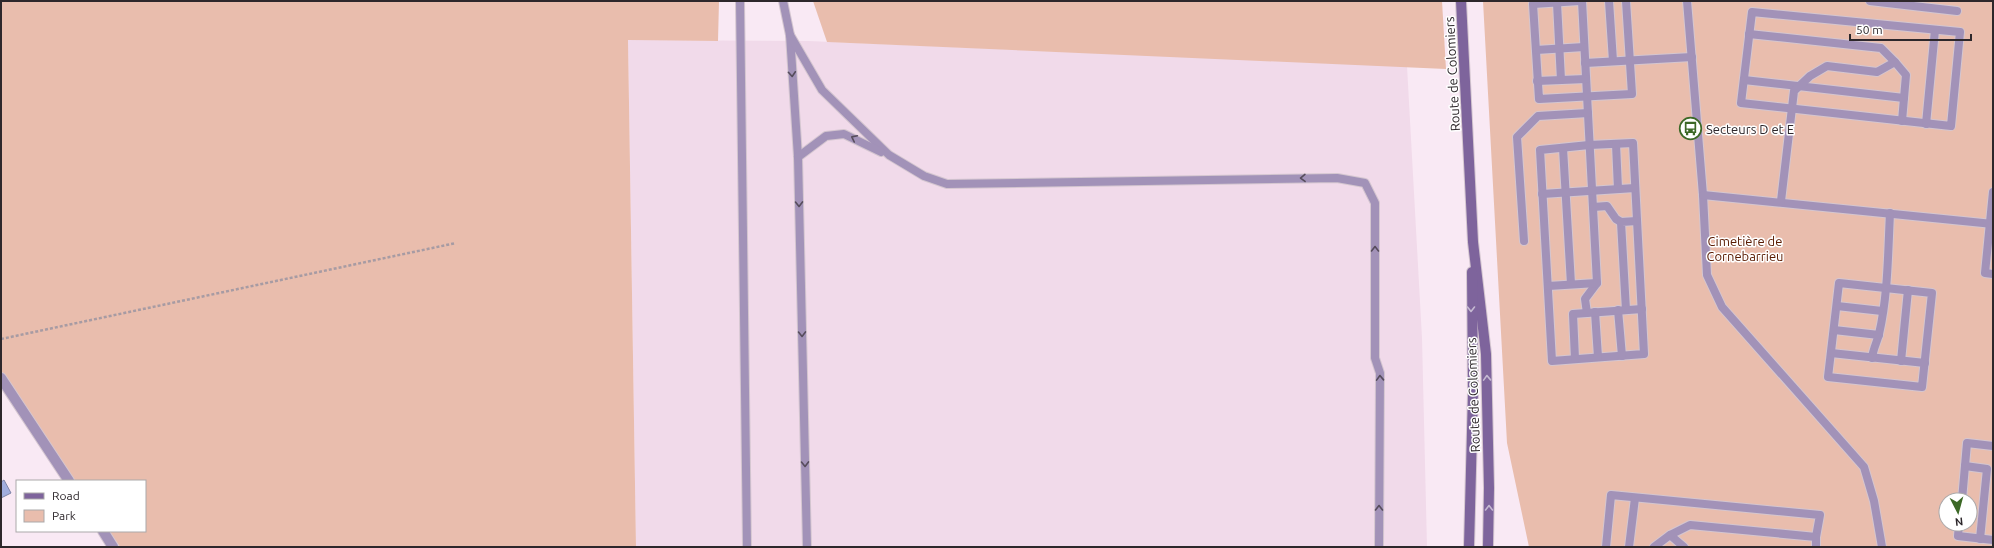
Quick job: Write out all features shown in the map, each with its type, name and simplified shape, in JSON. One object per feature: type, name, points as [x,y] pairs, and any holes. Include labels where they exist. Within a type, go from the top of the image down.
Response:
[{"type":"main road","name":"Route de Colomiers","points":[[1461,1],[1473,242],[1486,354],[1489,488],[1488,547]]},
{"type":"main road","name":"Route de Colomiers","points":[[1469,547],[1473,407],[1471,305],[1473,242]]},
{"type":"street","points":[[1,378],[68,480]]},
{"type":"street","points":[[103,532],[113,547]]},
{"type":"lane","points":[[740,1],[747,547]]},
{"type":"lane","points":[[783,1],[790,35],[798,157],[807,547]]},
{"type":"lane","points":[[1579,1],[1533,4],[1539,99],[1632,94],[1626,1]]},
{"type":"lane","points":[[1582,1],[1597,283],[1585,299],[1587,313]]},
{"type":"lane","points":[[1609,1],[1613,61]]},
{"type":"lane","points":[[1687,1],[1703,195],[1707,275],[1722,307],[1864,467],[1874,501],[1882,547]]},
{"type":"lane","points":[[1870,1],[1957,11]]},
{"type":"lane","points":[[1557,3],[1561,80]]},
{"type":"lane","points":[[1752,12],[1935,30],[1960,32],[1951,126],[1741,103],[1752,12]]},
{"type":"lane","points":[[1926,124],[1935,30]]},
{"type":"lane","points":[[1749,34],[1881,48],[1906,75],[1902,121]]},
{"type":"lane","points":[[790,35],[822,90],[889,155]]},
{"type":"lane","points":[[1536,50],[1584,47]]},
{"type":"lane","points":[[1585,63],[1692,57]]},
{"type":"lane","points":[[1781,201],[1794,91],[1798,86],[1810,76],[1828,66],[1877,72],[1895,62]]},
{"type":"lane","points":[[1538,81],[1586,79]]},
{"type":"lane","points":[[1744,80],[1904,98]]},
{"type":"lane","points":[[1524,241],[1517,137],[1538,116],[1588,113]]},
{"type":"lane","points":[[798,157],[826,136],[844,134],[889,155],[924,176],[947,184],[1338,178],[1365,183],[1375,202],[1375,358],[1380,373],[1379,547]]},
{"type":"lane","points":[[1633,143],[1644,354],[1552,361],[1540,150],[1616,144],[1633,143]]},
{"type":"lane","points":[[1616,144],[1618,189]]},
{"type":"lane","points":[[1563,148],[1571,284]]},
{"type":"lane","points":[[1542,194],[1635,188]]},
{"type":"lane","points":[[1993,192],[1985,273],[1993,274]]},
{"type":"lane","points":[[1703,195],[1781,201],[1991,224]]},
{"type":"lane","points":[[1593,207],[1607,206],[1616,219],[1621,222],[1637,221]]},
{"type":"lane","points":[[1872,358],[1873,349],[1879,335],[1885,288],[1890,213]]},
{"type":"lane","points":[[1621,222],[1622,356]]},
{"type":"lane","points":[[1548,286],[1597,283]]},
{"type":"lane","points":[[1839,283],[1885,288],[1932,293],[1922,387],[1828,377],[1839,283]]},
{"type":"lane","points":[[1902,361],[1908,290]]},
{"type":"lane","points":[[1837,306],[1882,310]]},
{"type":"lane","points":[[1575,359],[1573,314],[1642,309]]},
{"type":"lane","points":[[1595,312],[1598,357]]},
{"type":"lane","points":[[1834,330],[1879,335]]},
{"type":"lane","points":[[1831,353],[1924,363]]},
{"type":"lane","points":[[1963,492],[1967,443],[1993,446]]},
{"type":"lane","points":[[1965,466],[1990,469],[1980,539]]},
{"type":"lane","points":[[1606,547],[1611,496],[1820,515],[1816,537],[1816,547]]},
{"type":"lane","points":[[1629,547],[1635,498]]},
{"type":"lane","points":[[1654,547],[1670,535],[1690,525],[1816,537]]},
{"type":"lane","points":[[1959,532],[1958,536],[1993,540]]},
{"type":"lane","points":[[1670,535],[1684,547]]},
{"type":"path","points":[[1,339],[456,243]]},
{"type":"shaded area","points":[[628,40],[808,41],[1407,66],[1422,338],[1427,547],[636,547]]},
{"type":"green space","points":[[1,1],[719,1],[718,41],[628,40],[636,547],[120,547],[110,532],[146,532],[146,480],[74,480],[1,373]]},
{"type":"green space","points":[[813,1],[1442,1],[1446,69],[827,42]]},
{"type":"green space","name":"Cimetière de Cornebarrieu","points":[[1483,1],[1993,1],[1993,547],[1529,547],[1507,443]]},
{"type":"water","points":[[4,480],[11,493],[1,498],[1,482]]},
{"type":"place","name":"Secteurs D et E","points":[[1690,129]]}]
